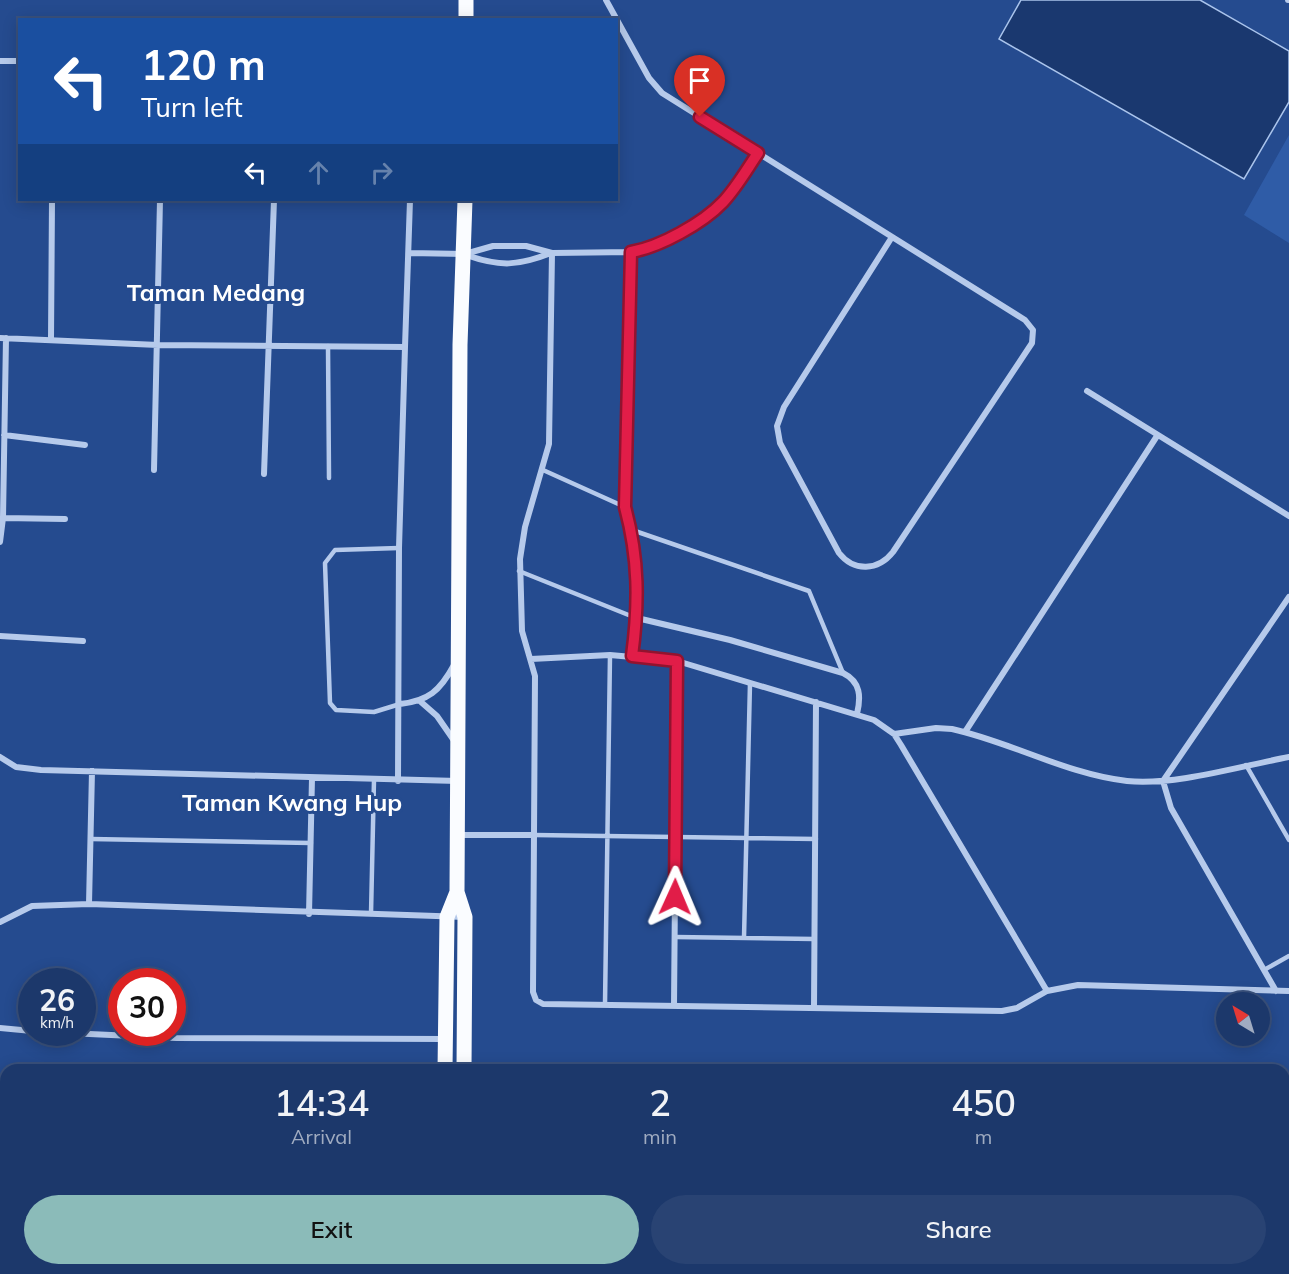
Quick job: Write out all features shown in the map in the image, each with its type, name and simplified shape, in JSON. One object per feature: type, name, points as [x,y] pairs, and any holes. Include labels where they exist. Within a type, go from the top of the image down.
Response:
[{"type":"main road","points":[[466,0],[466,18]]},
{"type":"main road","points":[[464,1064],[465,917],[457,892],[457,834],[460,345],[465,254],[465,201]]},
{"type":"main road","points":[[445,1064],[447,917],[457,892]]},
{"type":"street","points":[[606,0],[616,18]]},
{"type":"street","points":[[618,22],[649,78],[662,93],[1025,320],[1030,324],[1034,336],[893,552],[873,566],[857,567],[850,564],[839,553],[780,444],[777,426],[784,407],[892,237]]},
{"type":"street","points":[[0,61],[18,61]]},
{"type":"street","points":[[409,254],[465,254],[493,246],[526,246],[552,253],[631,252],[663,242],[716,208],[730,193],[758,153]]},
{"type":"street","points":[[51,340],[52,201]]},
{"type":"street","points":[[154,470],[160,201]]},
{"type":"street","points":[[264,474],[274,201]]},
{"type":"street","points":[[398,781],[399,548],[410,201]]},
{"type":"street","points":[[631,252],[625,507],[636,554],[637,618],[632,656]]},
{"type":"street","points":[[465,254],[490,264],[524,264],[552,253]]},
{"type":"street","points":[[552,253],[549,444],[523,536],[519,571],[522,631],[535,676],[534,996],[543,1004],[1002,1011],[1017,1008],[1047,991],[1078,985],[1289,991]]},
{"type":"street","points":[[0,542],[3,518],[3,338],[158,345],[405,347]]},
{"type":"street","points":[[1087,391],[1289,516]]},
{"type":"street","points":[[4,435],[85,445]]},
{"type":"street","points":[[965,732],[1157,436]]},
{"type":"street","points":[[3,518],[65,519]]},
{"type":"street","points":[[1163,781],[1289,597]]},
{"type":"street","points":[[637,618],[730,640],[843,673],[854,681],[860,693],[857,714]]},
{"type":"street","points":[[0,636],[82,641]]},
{"type":"street","points":[[400,704],[421,702],[445,679],[458,654]]},
{"type":"street","points":[[531,659],[610,655],[677,661],[874,720],[894,734],[1047,991]]},
{"type":"street","points":[[674,1006],[677,661]]},
{"type":"street","points":[[421,702],[437,716],[458,746]]},
{"type":"street","points":[[814,1008],[816,702]]},
{"type":"street","points":[[894,734],[936,728],[965,732],[1099,777],[1129,781],[1163,781],[1289,757]]},
{"type":"street","points":[[0,757],[16,767],[92,771],[458,781]]},
{"type":"street","points":[[89,904],[92,771]]},
{"type":"street","points":[[309,914],[312,778]]},
{"type":"street","points":[[1163,781],[1171,808],[1276,991]]},
{"type":"street","points":[[457,834],[534,835]]},
{"type":"street","points":[[0,922],[32,906],[89,904],[309,914],[465,917]]},
{"type":"street","points":[[0,1028],[18,1030]]},
{"type":"street","points":[[96,1034],[176,1038],[445,1040]]},
{"type":"lane","points":[[328,346],[329,478]]},
{"type":"lane","points":[[543,470],[625,507]]},
{"type":"lane","points":[[632,530],[809,591],[843,673]]},
{"type":"lane","points":[[399,548],[335,550],[331,551],[325,563],[330,703],[336,710],[374,712],[400,704]]},
{"type":"lane","points":[[519,571],[637,618]]},
{"type":"lane","points":[[605,1004],[610,655]]},
{"type":"lane","points":[[744,938],[750,683]]},
{"type":"lane","points":[[1246,765],[1289,840]]},
{"type":"lane","points":[[371,914],[374,780]]},
{"type":"lane","points":[[534,835],[816,839]]},
{"type":"lane","points":[[91,839],[311,843]]},
{"type":"lane","points":[[675,937],[814,939]]},
{"type":"lane","points":[[1264,970],[1289,956]]},
{"type":"shaded area","points":[[1021,0],[1200,0],[1289,51],[1289,102],[1244,179],[999,39]]},
{"type":"shaded area","points":[[1289,135],[1289,243],[1244,215]]},
{"type":"district","name":"Taman Medang","points":[[216,293]]},
{"type":"district","name":"Taman Kwang Hup","points":[[292,803]]},
{"type":"route","points":[[675,897],[677,661],[632,656],[638,601],[635,542],[625,507],[631,252],[663,242],[716,208],[724,201],[758,153],[700,117]]}]
